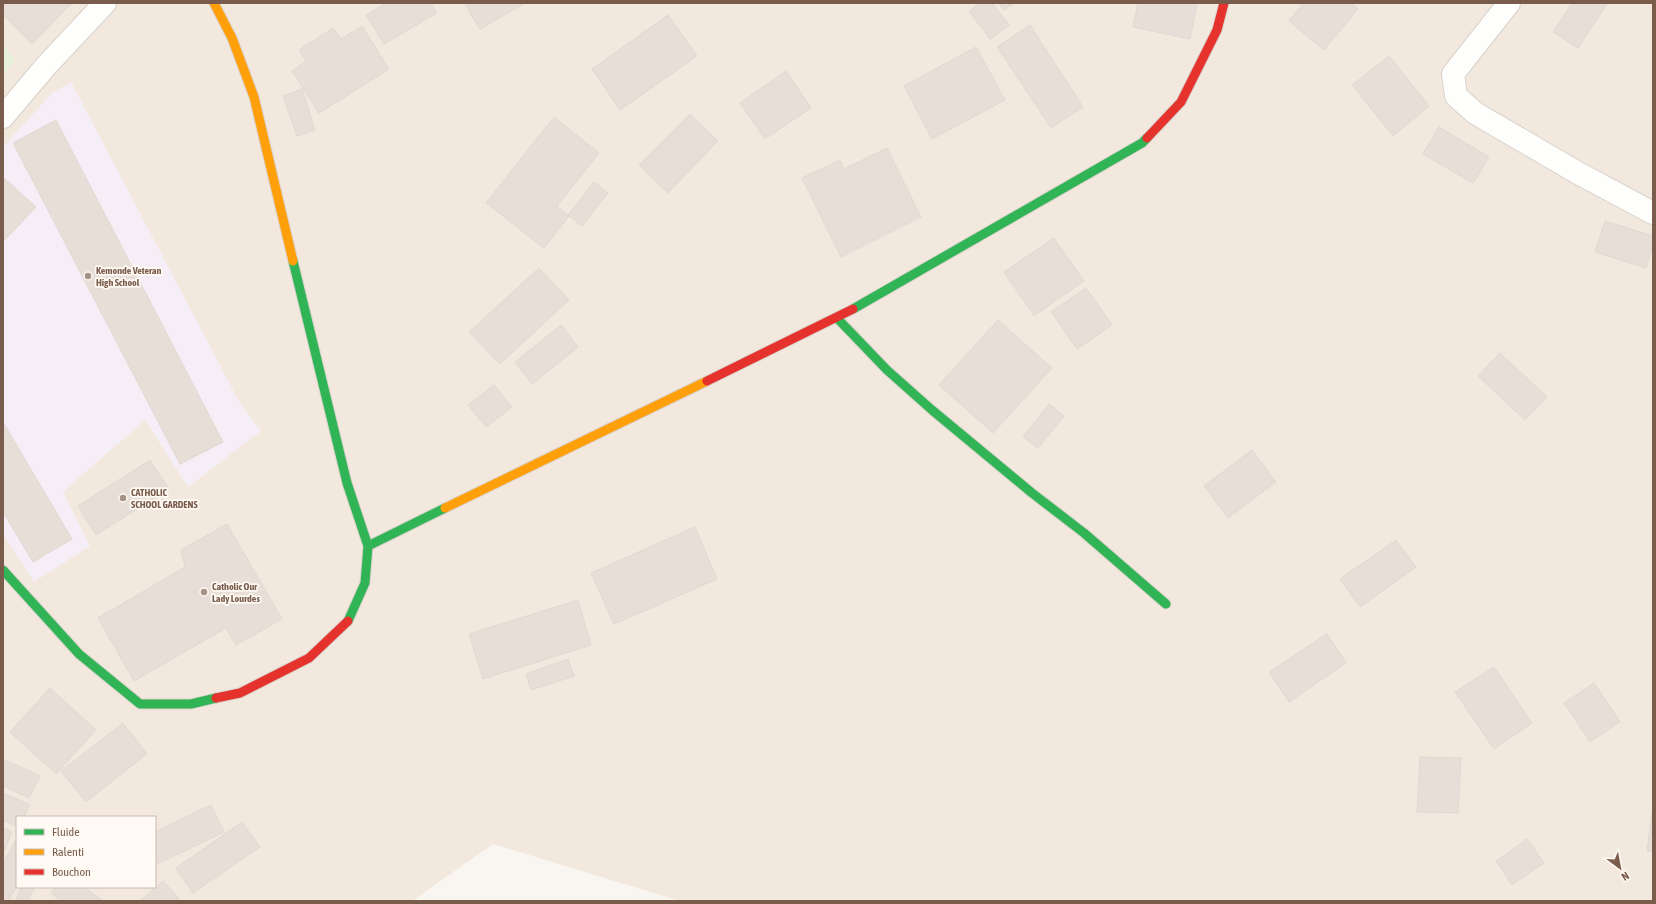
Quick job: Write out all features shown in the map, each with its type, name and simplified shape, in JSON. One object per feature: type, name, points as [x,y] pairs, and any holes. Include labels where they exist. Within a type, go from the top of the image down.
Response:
[{"type":"street","points":[[3,117],[46,66],[105,3]]},
{"type":"street","points":[[3,570],[78,654],[140,704],[191,704],[240,694],[308,658],[350,619],[365,583],[368,546],[347,483],[254,97],[232,38],[214,3]]},
{"type":"street","points":[[368,546],[837,318],[1142,143],[1181,102],[1217,30],[1224,3]]},
{"type":"street","points":[[1509,3],[1453,74],[1456,96],[1475,113],[1578,173],[1653,213]]},
{"type":"street","points":[[837,318],[887,370],[932,410],[1032,493],[1084,533],[1166,604]]},
{"type":"shaded area","points":[[3,3],[1653,3],[1653,901],[680,901],[493,844],[412,901],[3,901]]},
{"type":"shaded area","name":"Kemonde Veteran High School","points":[[71,82],[241,405],[261,431],[188,487],[145,420],[63,492],[90,546],[34,582],[3,534],[3,147],[53,92]]},
{"type":"green space","points":[[3,44],[15,60],[3,75]]},
{"type":"building","points":[[6,3],[72,3],[32,44],[3,15],[3,6]]},
{"type":"building","points":[[386,3],[431,3],[437,13],[384,44],[366,15]]},
{"type":"building","points":[[464,3],[525,3],[480,29]]},
{"type":"building","points":[[980,3],[992,3],[1009,25],[990,39],[969,11]]},
{"type":"building","points":[[999,3],[1014,3],[1004,10]]},
{"type":"building","points":[[1138,3],[1197,3],[1190,39],[1133,27]]},
{"type":"building","points":[[1303,3],[1352,3],[1358,9],[1324,50],[1289,21]]},
{"type":"building","points":[[1572,3],[1608,3],[1578,48],[1553,32]]},
{"type":"building","points":[[668,15],[697,56],[620,110],[592,69]]},
{"type":"building","points":[[1030,25],[1083,107],[1051,128],[997,47]]},
{"type":"building","points":[[362,26],[389,69],[319,113],[292,71],[306,61],[299,50],[333,28],[341,39]]},
{"type":"building","points":[[976,47],[1005,100],[932,139],[904,86]]},
{"type":"building","points":[[1389,56],[1429,106],[1393,136],[1352,85]]},
{"type":"building","points":[[786,71],[811,108],[765,139],[740,103]]},
{"type":"building","points":[[302,89],[315,130],[297,136],[283,96]]},
{"type":"building","points":[[690,114],[718,141],[668,193],[639,165]]},
{"type":"building","points":[[554,117],[599,153],[557,206],[569,216],[544,248],[486,203]]},
{"type":"building","points":[[56,120],[223,442],[180,464],[13,143]]},
{"type":"building","points":[[1439,127],[1489,157],[1473,183],[1423,154]]},
{"type":"building","points":[[887,148],[921,217],[841,257],[802,178],[840,160],[844,169]]},
{"type":"building","points":[[3,177],[36,207],[3,242]]},
{"type":"building","points":[[594,182],[608,193],[582,226],[568,215]]},
{"type":"building","points":[[1605,221],[1653,236],[1653,245],[1646,268],[1595,252]]},
{"type":"building","points":[[1054,238],[1084,281],[1034,316],[1004,272]]},
{"type":"building","points":[[539,268],[569,300],[500,364],[469,332]]},
{"type":"building","points":[[1086,288],[1112,325],[1077,349],[1051,312]]},
{"type":"building","points":[[998,320],[1052,368],[993,433],[939,385]]},
{"type":"building","points":[[561,325],[578,347],[532,384],[515,362]]},
{"type":"building","points":[[1500,353],[1547,397],[1525,420],[1478,376]]},
{"type":"building","points":[[494,385],[512,407],[486,427],[468,405]]},
{"type":"building","points":[[1049,404],[1064,416],[1038,448],[1023,437]]},
{"type":"building","points":[[3,422],[72,539],[33,562],[3,512]]},
{"type":"building","points":[[1252,450],[1276,482],[1228,518],[1204,486]]},
{"type":"building","name":"CATHOLIC SCHOOL GARDENS","points":[[150,460],[169,489],[96,535],[78,506]]},
{"type":"building","name":"Catholic Our Lady Lourdes","points":[[227,524],[282,619],[236,645],[226,628],[134,681],[98,618],[185,567],[181,550]]},
{"type":"building","points":[[695,527],[717,579],[614,624],[591,573]]},
{"type":"building","points":[[1396,540],[1416,567],[1360,607],[1340,579]]},
{"type":"building","points":[[578,600],[591,645],[483,679],[469,634]]},
{"type":"building","points":[[1327,634],[1346,663],[1289,702],[1269,672]]},
{"type":"building","points":[[568,659],[574,676],[531,690],[526,674]]},
{"type":"building","points":[[1494,667],[1532,723],[1494,749],[1455,692]]},
{"type":"building","points":[[1594,683],[1620,722],[1590,742],[1564,703]]},
{"type":"building","points":[[50,688],[96,730],[56,774],[10,732]]},
{"type":"building","points":[[123,723],[147,754],[86,802],[61,771]]},
{"type":"building","points":[[1420,757],[1461,758],[1458,813],[1417,812]]},
{"type":"building","points":[[3,759],[40,776],[29,798],[3,786]]},
{"type":"building","points":[[3,793],[30,805],[24,816],[16,816],[16,826],[3,820]]},
{"type":"building","points":[[211,805],[224,832],[156,865],[156,832]]},
{"type":"building","points":[[1653,806],[1653,852],[1647,851]]},
{"type":"building","points":[[242,822],[260,847],[193,893],[176,868]]},
{"type":"building","points":[[3,828],[12,832],[3,854]]},
{"type":"building","points":[[1527,839],[1544,863],[1512,885],[1496,861]]},
{"type":"building","points":[[16,840],[16,887],[9,900],[3,897],[3,863]]},
{"type":"building","points":[[163,881],[181,901],[140,901]]},
{"type":"building","points":[[21,888],[34,888],[28,901],[16,900]]},
{"type":"building","points":[[55,888],[85,888],[103,901],[61,901],[51,893]]},
{"type":"traffic: fast","points":[[853,309],[1142,143],[1147,138]]},
{"type":"traffic: fast","points":[[293,261],[347,483],[368,546],[445,508]]},
{"type":"traffic: fast","points":[[837,318],[887,370],[932,410],[1032,493],[1084,533],[1166,604]]},
{"type":"traffic: fast","points":[[348,621],[365,583],[368,546]]},
{"type":"traffic: fast","points":[[3,570],[79,654],[140,704],[191,704],[216,698]]},
{"type":"traffic: slow","points":[[214,3],[232,38],[254,97],[293,261]]},
{"type":"traffic: slow","points":[[445,508],[707,381]]},
{"type":"traffic: jam","points":[[1147,138],[1181,102],[1217,30],[1224,3]]},
{"type":"traffic: jam","points":[[707,381],[853,309]]},
{"type":"traffic: jam","points":[[216,698],[240,693],[309,658],[348,621]]},
{"type":"place","name":"Kemonde Veteran High School","points":[[88,276]]},
{"type":"place","name":"CATHOLIC SCHOOL GARDENS","points":[[123,498]]},
{"type":"place","name":"Catholic Our Lady Lourdes","points":[[204,592]]}]
